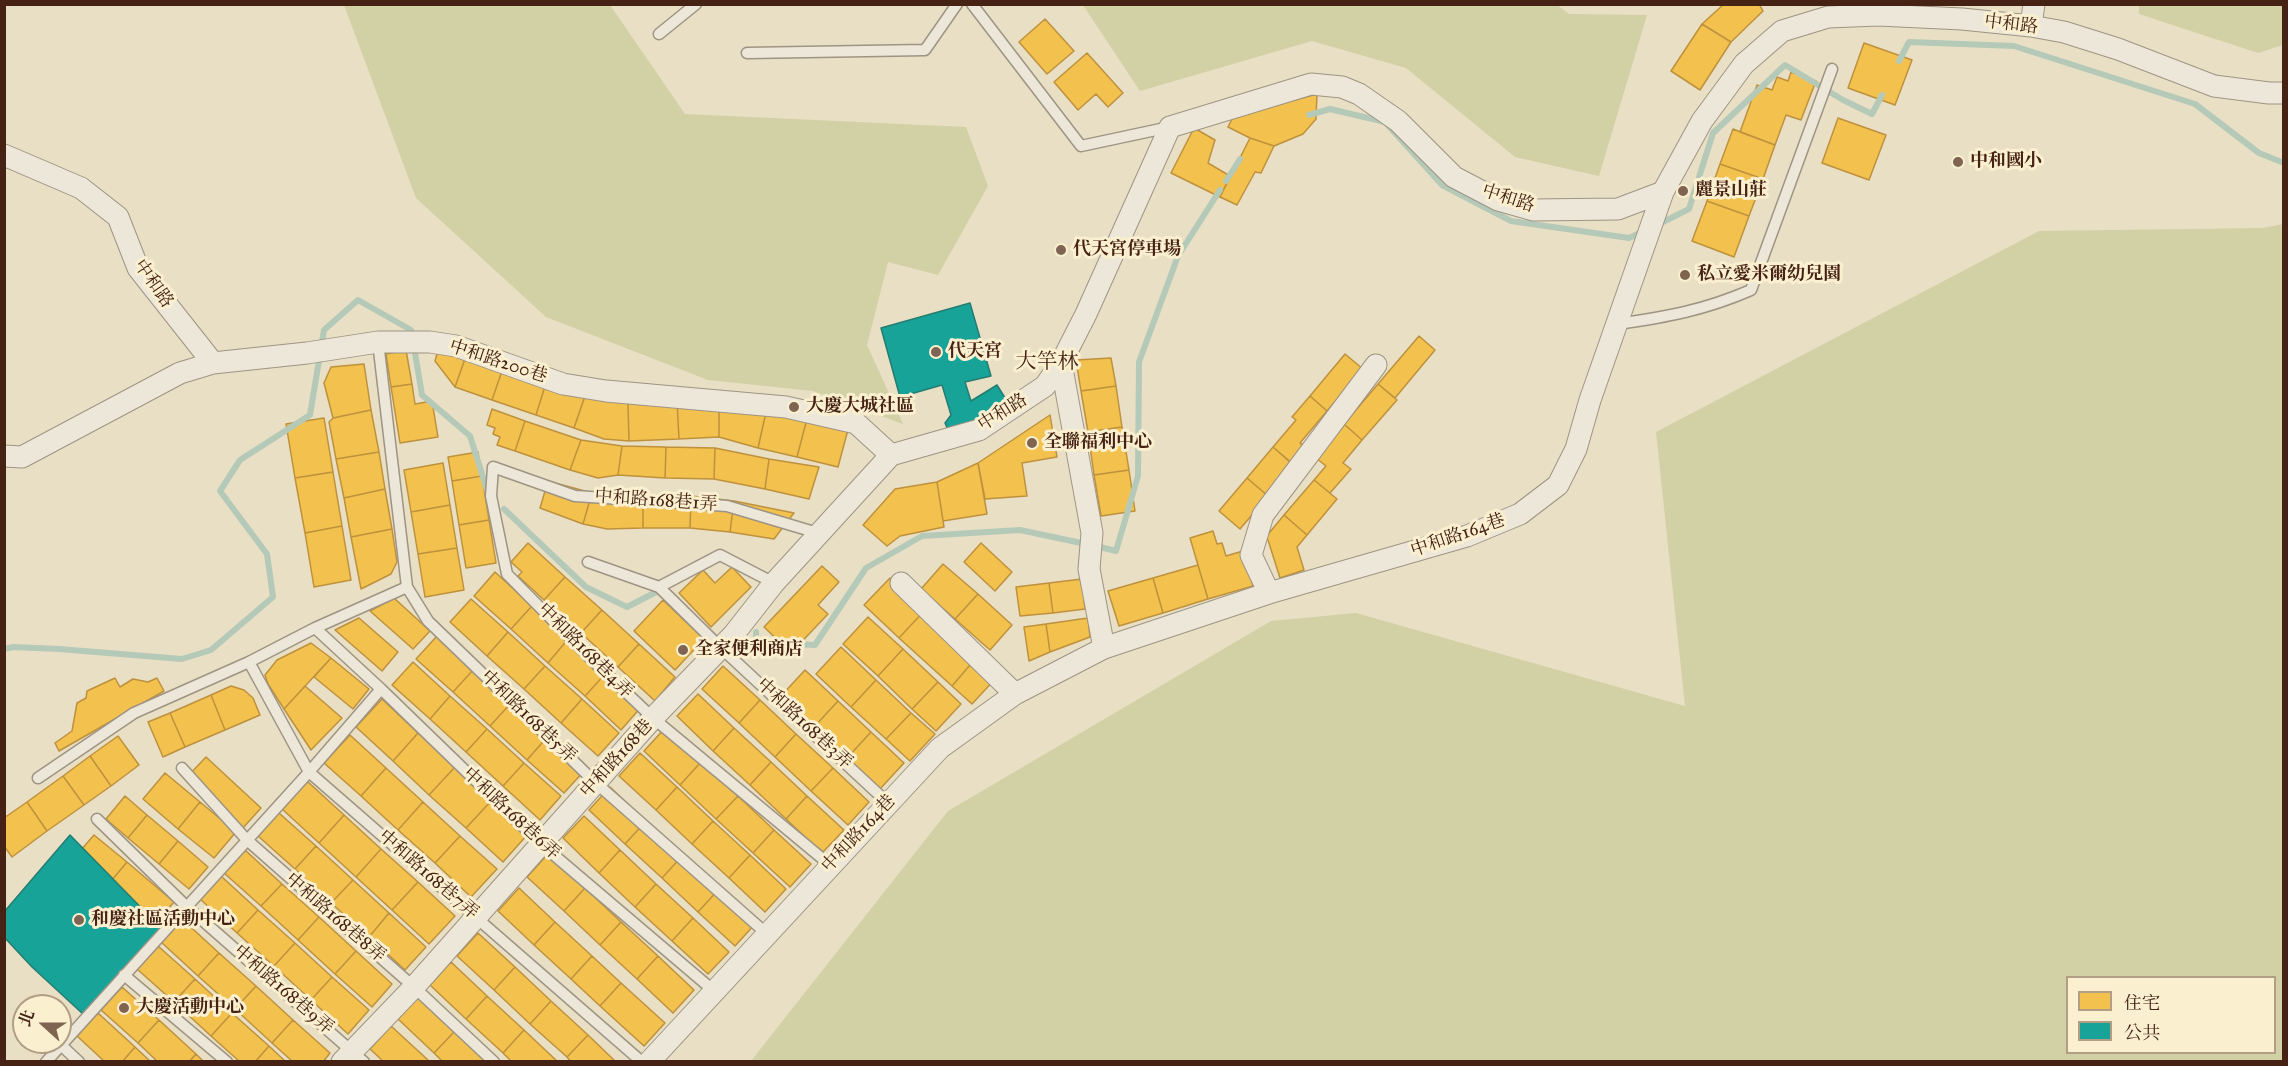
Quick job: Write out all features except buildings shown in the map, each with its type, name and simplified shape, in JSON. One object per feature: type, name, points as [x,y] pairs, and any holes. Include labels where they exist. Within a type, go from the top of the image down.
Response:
[{"type":"street","points":[[2031,26],[2034,4]]},
{"type":"street","name":"中和路","points":[[891,456],[979,430],[1045,386],[1061,363],[1086,314],[1170,127],[1311,84],[1342,87],[1359,94],[1398,121],[1454,177],[1498,200],[1533,210],[1618,209],[1663,192],[1702,121],[1744,64],[1782,31],[1828,17],[1878,15],[1962,19],[2031,26],[2064,32],[2214,86],[2279,97]]},
{"type":"street","name":"中和路","points":[[4,155],[81,188],[118,217],[138,268],[213,363]]},
{"type":"street","name":"中和路164巷","points":[[649,1062],[940,748],[1016,694],[1104,648],[1269,593],[1467,536],[1520,514],[1558,485],[1576,448],[1590,400],[1663,192]]},
{"type":"street","name":"中和路200巷","points":[[4,456],[22,457],[180,373],[213,363],[333,350],[378,342],[426,342],[456,346],[563,384],[606,391],[786,408],[856,423],[891,456]]},
{"type":"street","points":[[1061,363],[1092,532],[1089,569],[1104,648]]},
{"type":"street","points":[[1269,593],[1251,555],[1263,515],[1376,365]]},
{"type":"street","name":"中和路168巷","points":[[352,1058],[653,718],[734,634],[774,583],[891,456]]},
{"type":"street","points":[[901,584],[1016,694]]},
{"type":"lane","points":[[659,34],[696,4]]},
{"type":"lane","points":[[747,53],[925,50],[957,4]]},
{"type":"lane","points":[[972,4],[1081,146],[1170,127]]},
{"type":"lane","points":[[1617,324],[1672,316],[1718,305],[1751,290],[1830,73]]},
{"type":"lane","points":[[38,778],[134,713],[249,662],[315,628],[407,587],[378,342]]},
{"type":"lane","name":"中和路168巷1弄","points":[[493,467],[575,496],[727,506],[821,534]]},
{"type":"lane","name":"中和路168巷4弄","points":[[493,467],[491,496],[507,574],[653,718],[830,865]]},
{"type":"lane","points":[[588,562],[659,587],[720,555],[774,583]]},
{"type":"lane","name":"中和路168巷5弄","points":[[407,587],[428,621],[596,783],[767,934]]},
{"type":"lane","name":"中和路168巷3弄","points":[[659,587],[888,803]]},
{"type":"lane","name":"中和路168巷6弄","points":[[315,628],[541,844],[714,991]]},
{"type":"lane","name":"中和路168巷7弄","points":[[249,662],[309,772],[642,1062]]},
{"type":"lane","points":[[72,1033],[309,772],[381,689]]},
{"type":"lane","name":"中和路168巷8弄","points":[[182,768],[247,840],[414,987],[495,1062]]},
{"type":"lane","name":"中和路168巷9弄","points":[[97,819],[186,906],[352,1058]]},
{"type":"lane","points":[[124,975],[227,1062]]},
{"type":"shaded area","points":[[1556,4],[1569,14],[1647,15],[1599,176],[1515,157],[1406,68],[1312,41],[1140,91],[1083,5]]},
{"type":"shaded area","points":[[344,5],[610,5],[685,114],[966,127],[988,186],[938,275],[888,262],[867,345],[903,424],[813,391],[708,380],[546,317],[416,198]]},
{"type":"shaded area","points":[[2139,5],[2283,5],[2283,45],[2258,53],[2139,14]]},
{"type":"shaded area","points":[[2283,224],[2283,1061],[751,1061],[948,811],[1271,621],[1356,613],[1685,706],[1656,432],[2039,231],[2262,228]]},
{"type":"waterway","points":[[1899,61],[1909,42],[2014,46],[2195,104],[2259,153],[2284,163]]},
{"type":"waterway","points":[[1659,224],[1689,209],[1713,133],[1785,65],[1843,100],[1872,114],[1882,95]]},
{"type":"waterway","points":[[1309,115],[1330,109],[1385,122],[1442,185],[1511,221],[1629,238],[1644,231]]},
{"type":"waterway","points":[[1226,181],[1240,159]]},
{"type":"waterway","points":[[1096,546],[1116,551],[1138,476],[1139,362],[1178,256],[1220,190]]},
{"type":"waterway","points":[[4,649],[13,647],[59,649],[182,659],[211,650],[273,597],[267,554],[220,491],[240,460],[310,415],[324,330],[358,300],[411,330],[412,337]]},
{"type":"waterway","points":[[414,347],[422,395],[470,436],[488,493]]},
{"type":"waterway","points":[[504,509],[586,587],[627,607],[664,588]]},
{"type":"waterway","points":[[756,632],[756,642],[815,645],[866,568],[922,536],[1020,530],[1086,544]]},
{"type":"place","name":"中和國小","points":[[1958,162]]},
{"type":"place","name":"麗景山莊","points":[[1683,191]]},
{"type":"place","name":"代天宮停車場","points":[[1061,250]]},
{"type":"place","name":"私立愛米爾幼兒園","points":[[1685,275]]},
{"type":"place","name":"代天宮","points":[[936,352]]},
{"type":"place","name":"大慶大城社區","points":[[794,407]]},
{"type":"place","name":"全聯福利中心","points":[[1032,443]]},
{"type":"place","name":"全家便利商店","points":[[683,650]]},
{"type":"place","name":"和慶社區活動中心","points":[[79,920]]},
{"type":"place","name":"大慶活動中心","points":[[124,1008]]},
{"type":"district","name":"大竿林","points":[[1047,363]]}]
